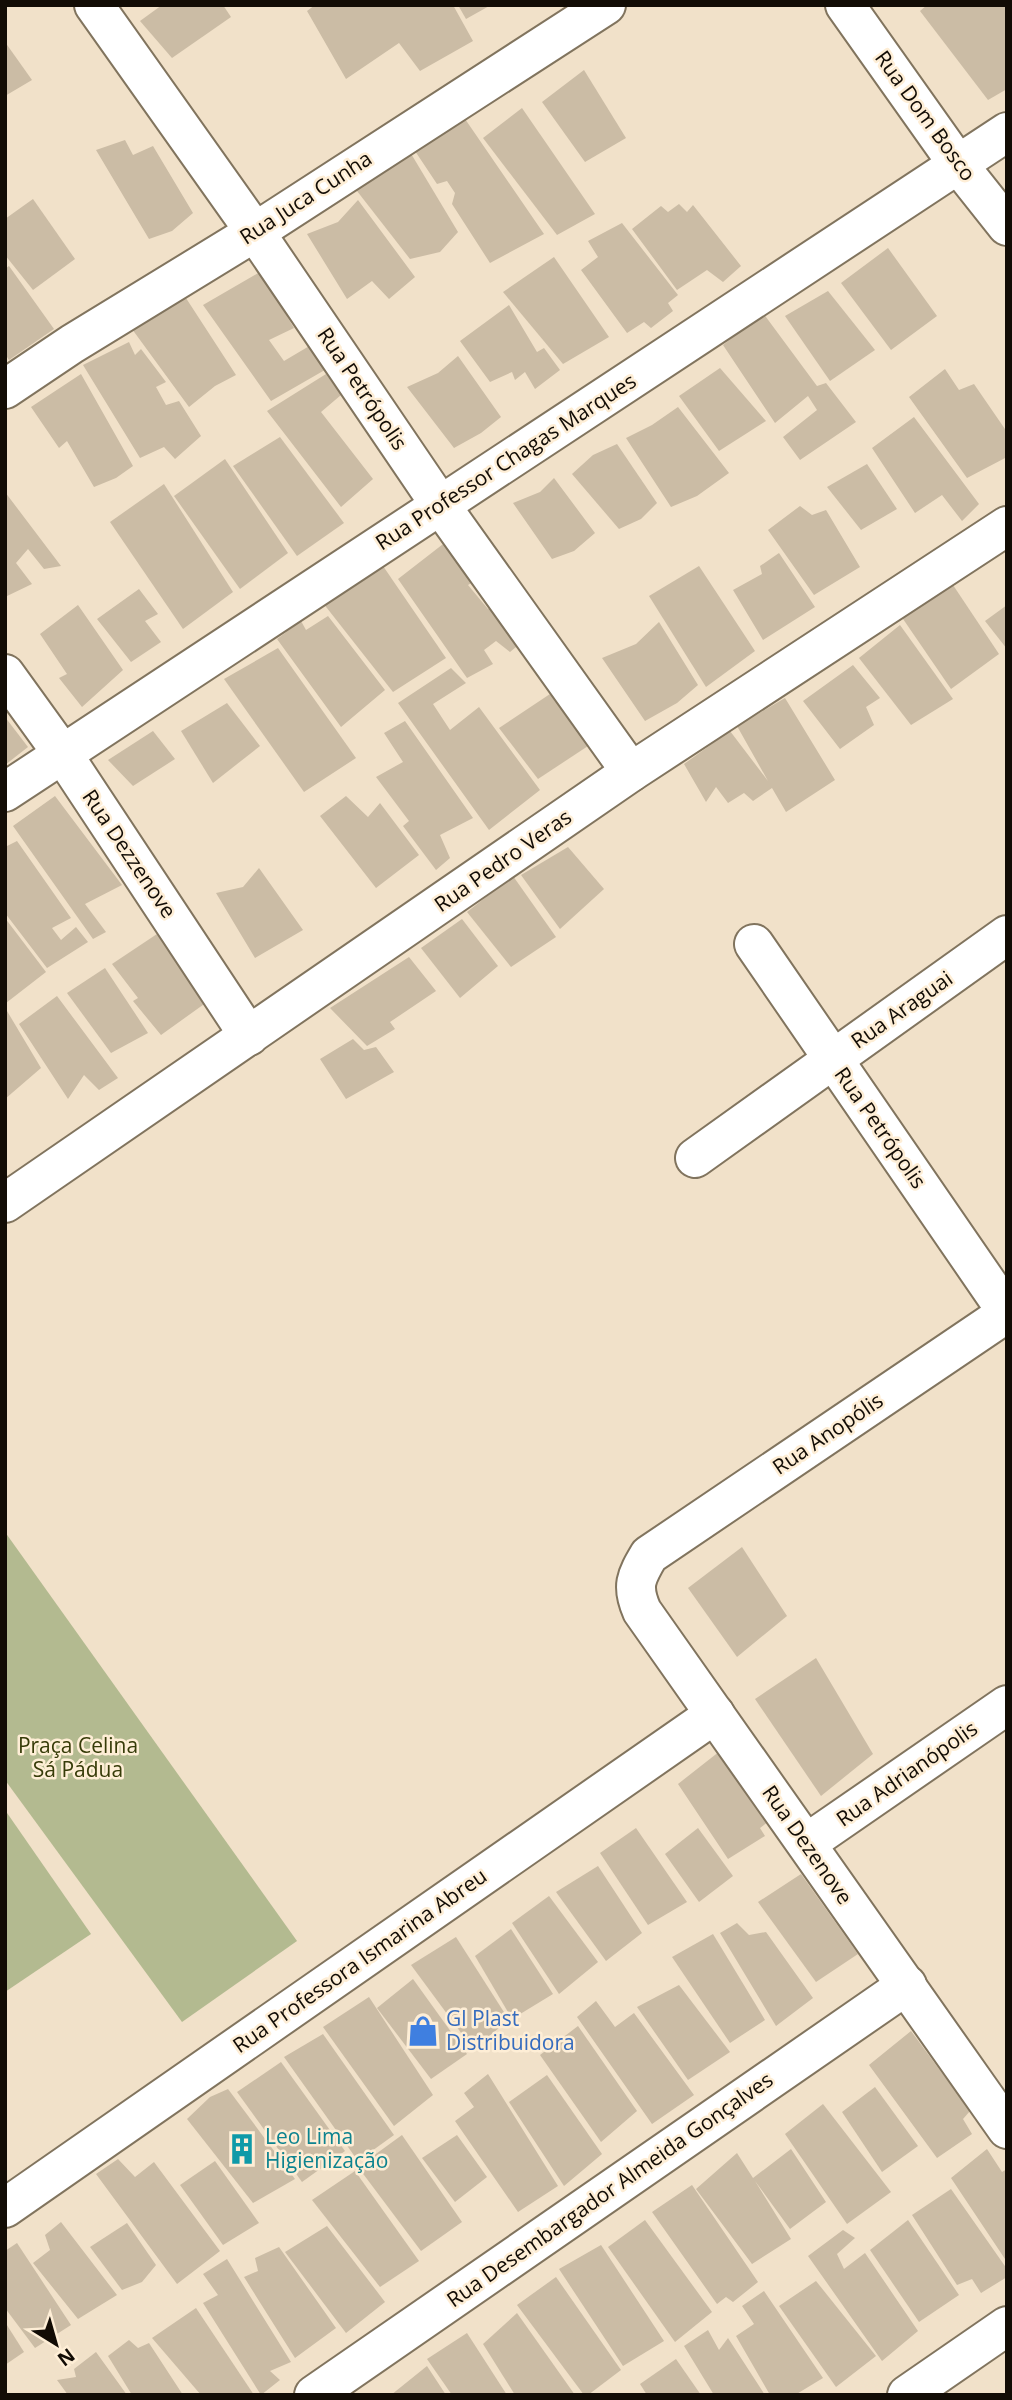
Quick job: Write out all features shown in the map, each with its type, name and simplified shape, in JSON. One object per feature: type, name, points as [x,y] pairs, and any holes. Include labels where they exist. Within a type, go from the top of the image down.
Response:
[{"type":"street","name":"Rua Petrópolis","points":[[94,5],[255,232],[440,506],[631,772]]},
{"type":"street","name":"Rua Juca Cunha","points":[[5,389],[72,344],[255,232],[606,5]]},
{"type":"street","name":"Rua Dom Bosco","points":[[845,5],[957,163],[1007,226]]},
{"type":"street","name":"Rua Professor Chagas Marques","points":[[5,792],[1007,132]]},
{"type":"street","name":"Rua Pedro Veras","points":[[5,1203],[250,1037],[631,772],[1007,526]]},
{"type":"street","name":"Rua Dezzenove","points":[[5,674],[62,753],[250,1037]]},
{"type":"street","name":"Rua Araguai","points":[[695,1158],[1007,935]]},
{"type":"street","name":"Rua Petrópolis","points":[[754,944],[1007,1313]]},
{"type":"street","name":"Rua Anopólis","points":[[649,1555],[1007,1313]]},
{"type":"street","name":"Rua Dezenove","points":[[649,1555],[635,1587],[635,1597],[642,1611],[1006,2125]]},
{"type":"street","name":"Rua Adrianópolis","points":[[807,1843],[1007,1705]]},
{"type":"street","name":"Rua Professora Ismarina Abreu","points":[[5,2207],[715,1714]]},
{"type":"street","name":"Rua Desembargador Almeida Gonçalves","points":[[314,2395],[907,1985]]},
{"type":"street","points":[[907,2395],[1007,2326]]},
{"type":"green space","name":"Praça Celina Sá Pádua","points":[[5,1532],[297,1941],[182,2022],[5,1780]]},
{"type":"green space","points":[[5,1810],[91,1934],[5,1992]]},
{"type":"building","points":[[162,5],[223,5],[231,17],[172,58],[140,21]]},
{"type":"building","points":[[315,5],[453,5],[473,41],[420,71],[399,43],[346,79],[307,11]]},
{"type":"building","points":[[458,5],[491,5],[466,19]]},
{"type":"building","points":[[927,5],[1007,5],[1007,89],[988,100],[920,11]]},
{"type":"building","points":[[5,42],[32,80],[5,96]]},
{"type":"building","points":[[584,70],[626,138],[585,162],[542,102]]},
{"type":"building","points":[[522,108],[595,214],[557,235],[483,138]]},
{"type":"building","points":[[463,116],[544,234],[490,263],[452,204],[455,193],[447,181],[437,184],[411,145]]},
{"type":"building","points":[[125,140],[133,155],[153,146],[193,213],[172,231],[149,239],[96,150]]},
{"type":"building","points":[[407,147],[458,232],[440,252],[410,259],[350,182]]},
{"type":"building","points":[[33,199],[75,259],[33,290],[5,255],[5,219]]},
{"type":"building","points":[[358,200],[415,277],[389,299],[372,281],[347,299],[307,234],[338,222]]},
{"type":"building","points":[[679,204],[687,212],[693,205],[741,266],[723,282],[707,270],[677,290],[632,229],[661,206],[668,212]]},
{"type":"building","points":[[622,223],[678,295],[668,303],[673,311],[651,328],[644,322],[627,333],[581,270],[598,257],[588,241]]},
{"type":"building","points":[[888,248],[937,316],[891,350],[841,283]]},
{"type":"building","points":[[554,257],[609,337],[563,364],[503,292]]},
{"type":"building","points":[[9,266],[54,329],[9,360],[5,354],[5,269]]},
{"type":"building","points":[[260,272],[294,328],[269,340],[284,361],[311,345],[330,367],[271,401],[203,305]]},
{"type":"building","points":[[828,291],[875,350],[830,381],[785,316]]},
{"type":"building","points":[[184,295],[236,375],[215,386],[189,407],[132,329]]},
{"type":"building","points":[[509,305],[537,352],[544,348],[560,370],[535,389],[525,372],[515,380],[512,372],[490,382],[460,341]]},
{"type":"building","points":[[763,313],[817,386],[826,383],[856,422],[800,460],[783,437],[817,410],[808,396],[775,423],[723,345]]},
{"type":"building","points":[[129,342],[135,355],[141,349],[166,382],[156,387],[166,405],[179,401],[201,436],[175,459],[164,447],[140,458],[83,365]]},
{"type":"building","points":[[458,356],[501,417],[481,433],[454,448],[407,387],[438,373]]},
{"type":"building","points":[[720,368],[766,421],[719,451],[679,396]]},
{"type":"building","points":[[945,369],[959,390],[974,384],[1007,432],[1007,457],[967,478],[909,397]]},
{"type":"building","points":[[81,374],[133,466],[116,478],[94,487],[67,441],[59,448],[31,407]]},
{"type":"building","points":[[326,374],[341,395],[321,412],[373,479],[341,507],[267,411]]},
{"type":"building","points":[[678,407],[729,473],[697,496],[671,507],[626,438],[652,425]]},
{"type":"building","points":[[914,417],[979,504],[962,521],[942,495],[915,513],[872,448]]},
{"type":"building","points":[[280,437],[344,523],[297,556],[233,466]]},
{"type":"building","points":[[617,444],[657,503],[641,519],[619,529],[572,474],[593,455]]},
{"type":"building","points":[[225,459],[288,553],[240,589],[174,496]]},
{"type":"building","points":[[867,464],[897,509],[861,530],[827,487]]},
{"type":"building","points":[[554,478],[595,533],[574,551],[552,559],[513,503],[540,492]]},
{"type":"building","points":[[164,484],[233,592],[183,629],[110,522]]},
{"type":"building","points":[[5,492],[61,566],[44,569],[28,549],[16,563],[32,584],[5,597]]},
{"type":"building","points":[[800,506],[812,515],[826,510],[860,567],[814,595],[768,530]]},
{"type":"building","points":[[447,541],[476,580],[468,585],[488,609],[495,606],[522,642],[510,652],[496,641],[484,650],[493,664],[467,678],[398,579]]},
{"type":"building","points":[[779,553],[815,607],[763,640],[733,590],[762,574],[760,566]]},
{"type":"building","points":[[383,566],[446,658],[393,692],[323,603]]},
{"type":"building","points":[[699,566],[755,651],[706,687],[649,596]]},
{"type":"building","points":[[953,585],[999,654],[951,689],[901,616]]},
{"type":"building","points":[[139,589],[158,614],[145,621],[161,642],[131,662],[97,619]]},
{"type":"building","points":[[78,605],[123,670],[82,707],[59,678],[67,674],[40,634]]},
{"type":"building","points":[[1007,605],[1007,649],[985,621]]},
{"type":"building","points":[[328,616],[385,690],[341,727],[277,639],[301,621],[306,630]]},
{"type":"building","points":[[659,622],[698,685],[677,703],[645,721],[602,658],[636,644]]},
{"type":"building","points":[[900,625],[953,699],[911,725],[859,658]]},
{"type":"building","points":[[278,648],[356,758],[304,792],[224,679]]},
{"type":"building","points":[[853,665],[880,698],[866,707],[874,725],[840,749],[803,701]]},
{"type":"building","points":[[451,668],[466,683],[433,704],[450,730],[479,707],[540,790],[489,830],[398,703]]},
{"type":"building","points":[[550,694],[588,746],[538,779],[499,728]]},
{"type":"building","points":[[785,698],[835,780],[786,812],[772,788],[753,801],[744,793],[728,803],[716,787],[706,802],[684,764],[730,731],[768,781],[737,726]]},
{"type":"building","points":[[227,703],[260,746],[213,783],[181,731]]},
{"type":"building","points":[[5,717],[28,747],[5,765]]},
{"type":"building","points":[[405,721],[473,818],[440,835],[450,858],[436,870],[403,826],[409,821],[376,777],[403,762],[384,733]]},
{"type":"building","points":[[153,731],[175,759],[133,786],[108,760]]},
{"type":"building","points":[[55,796],[122,885],[85,904],[106,932],[93,939],[13,826]]},
{"type":"building","points":[[346,796],[368,817],[380,803],[419,855],[376,888],[320,816]]},
{"type":"building","points":[[17,841],[71,918],[52,928],[61,940],[76,927],[88,942],[47,968],[5,913],[5,847]]},
{"type":"building","points":[[568,847],[604,889],[560,929],[521,875]]},
{"type":"building","points":[[259,868],[303,930],[255,958],[216,893],[243,887]]},
{"type":"building","points":[[513,876],[556,937],[511,967],[467,912]]},
{"type":"building","points":[[5,918],[46,972],[6,1003],[5,1001]]},
{"type":"building","points":[[462,919],[498,966],[460,998],[421,948]]},
{"type":"building","points":[[157,934],[207,1002],[161,1035],[133,1001],[138,998],[112,964]]},
{"type":"building","points":[[409,957],[436,991],[390,1022],[395,1029],[367,1046],[330,1008]]},
{"type":"building","points":[[105,968],[148,1033],[111,1053],[67,993]]},
{"type":"building","points":[[57,996],[118,1078],[99,1090],[84,1075],[68,1099],[19,1024]]},
{"type":"building","points":[[7,1011],[41,1068],[5,1099],[5,1012]]},
{"type":"building","points":[[353,1039],[364,1050],[376,1047],[394,1072],[346,1099],[320,1059]]},
{"type":"building","points":[[742,1547],[787,1616],[737,1657],[688,1588]]},
{"type":"building","points":[[816,1658],[873,1754],[821,1796],[755,1699]]},
{"type":"building","points":[[720,1751],[769,1821],[760,1828],[765,1836],[728,1859],[678,1784]]},
{"type":"building","points":[[636,1828],[687,1902],[648,1925],[600,1853]]},
{"type":"building","points":[[698,1828],[733,1876],[699,1902],[665,1854]]},
{"type":"building","points":[[598,1866],[642,1933],[606,1961],[556,1892]]},
{"type":"building","points":[[801,1874],[858,1954],[816,1982],[758,1902]]},
{"type":"building","points":[[549,1896],[598,1962],[559,1994],[512,1923]]},
{"type":"building","points":[[737,1923],[749,1935],[766,1932],[813,1998],[776,2026],[720,1933]]},
{"type":"building","points":[[511,1929],[553,1994],[512,2019],[475,1956]]},
{"type":"building","points":[[713,1934],[765,2020],[730,2043],[672,1957]]},
{"type":"building","points":[[456,1937],[509,2020],[473,2049],[411,1965]]},
{"type":"building","name":"Gl Plast Distribuidora","points":[[413,1979],[467,2054],[431,2079],[377,2008]]},
{"type":"building","points":[[679,1985],[730,2052],[688,2080],[637,2007]]},
{"type":"building","points":[[369,1997],[433,2095],[394,2126],[323,2027]]},
{"type":"building","points":[[596,2001],[615,2027],[634,2013],[694,2095],[652,2124],[577,2017]]},
{"type":"building","points":[[578,2026],[637,2111],[601,2142],[540,2055]]},
{"type":"building","points":[[911,2031],[970,2111],[963,2119],[972,2134],[937,2158],[869,2065]]},
{"type":"building","points":[[323,2034],[394,2135],[358,2161],[284,2057]]},
{"type":"building","points":[[281,2062],[345,2151],[302,2182],[237,2092]]},
{"type":"building","points":[[488,2074],[558,2186],[518,2212],[455,2121],[474,2107],[464,2093]]},
{"type":"building","points":[[547,2075],[602,2154],[564,2186],[509,2102]]},
{"type":"building","points":[[875,2087],[918,2146],[882,2172],[842,2112]]},
{"type":"building","name":"Leo Lima Higienização","points":[[228,2089],[295,2179],[253,2203],[187,2119],[210,2097]]},
{"type":"building","points":[[823,2104],[891,2192],[847,2224],[785,2134]]},
{"type":"building","points":[[402,2135],[462,2222],[421,2251],[358,2167]]},
{"type":"building","points":[[457,2135],[487,2177],[455,2202],[422,2158]]},
{"type":"building","points":[[791,2149],[826,2202],[790,2229],[755,2181],[791,2239],[752,2264],[696,2189],[737,2153],[753,2178]]},
{"type":"building","points":[[987,2149],[1002,2172],[1007,2169],[1007,2262],[951,2178]]},
{"type":"building","points":[[118,2159],[135,2177],[154,2162],[220,2251],[177,2284],[96,2174]]},
{"type":"building","points":[[215,2161],[259,2223],[223,2245],[180,2185]]},
{"type":"building","points":[[355,2171],[419,2261],[380,2287],[312,2200]]},
{"type":"building","points":[[692,2185],[758,2282],[733,2302],[726,2297],[717,2304],[652,2212]]},
{"type":"building","points":[[951,2189],[1007,2269],[1007,2277],[981,2293],[972,2279],[957,2285],[912,2215]]},
{"type":"building","points":[[645,2220],[712,2312],[675,2342],[608,2247]]},
{"type":"building","points":[[908,2220],[959,2295],[919,2322],[870,2250]]},
{"type":"building","points":[[61,2222],[117,2295],[78,2319],[33,2263],[50,2250],[45,2235]]},
{"type":"building","points":[[127,2223],[156,2265],[142,2282],[122,2290],[90,2247]]},
{"type":"building","points":[[327,2226],[385,2302],[346,2333],[285,2252]]},
{"type":"building","points":[[843,2230],[855,2238],[837,2254],[844,2269],[865,2253],[918,2331],[882,2361],[808,2256]]},
{"type":"building","points":[[17,2243],[71,2325],[35,2348],[5,2308],[5,2251]]},
{"type":"building","points":[[601,2245],[664,2341],[623,2366],[559,2269]]},
{"type":"building","points":[[279,2247],[336,2328],[295,2358],[244,2277],[258,2271],[255,2258]]},
{"type":"building","points":[[227,2259],[291,2362],[270,2371],[280,2380],[261,2395],[203,2303],[218,2295],[203,2274]]},
{"type":"building","points":[[556,2277],[621,2370],[588,2395],[584,2395],[517,2305]]},
{"type":"building","points":[[816,2281],[876,2356],[836,2387],[779,2306]]},
{"type":"building","points":[[764,2291],[823,2378],[795,2395],[770,2395],[736,2336],[754,2324],[742,2306]]},
{"type":"building","points":[[196,2308],[254,2395],[201,2395],[152,2338]]},
{"type":"building","points":[[517,2313],[575,2395],[515,2395],[483,2344]]},
{"type":"building","points":[[5,2322],[24,2352],[5,2365]]},
{"type":"building","points":[[708,2330],[719,2350],[728,2338],[765,2395],[714,2395],[684,2346]]},
{"type":"building","points":[[467,2333],[507,2395],[452,2395],[427,2359]]},
{"type":"building","points":[[129,2340],[138,2348],[149,2343],[183,2395],[132,2395],[108,2356]]},
{"type":"building","points":[[96,2352],[127,2395],[68,2395],[57,2380],[76,2377],[74,2369]]},
{"type":"building","points":[[676,2359],[701,2395],[647,2395],[640,2384]]},
{"type":"building","points":[[427,2366],[446,2395],[391,2395]]},
{"type":"place","name":"Gl Plast Distribuidora","points":[[423,2031]]},
{"type":"place","name":"Leo Lima Higienização","points":[[242,2149]]}]
